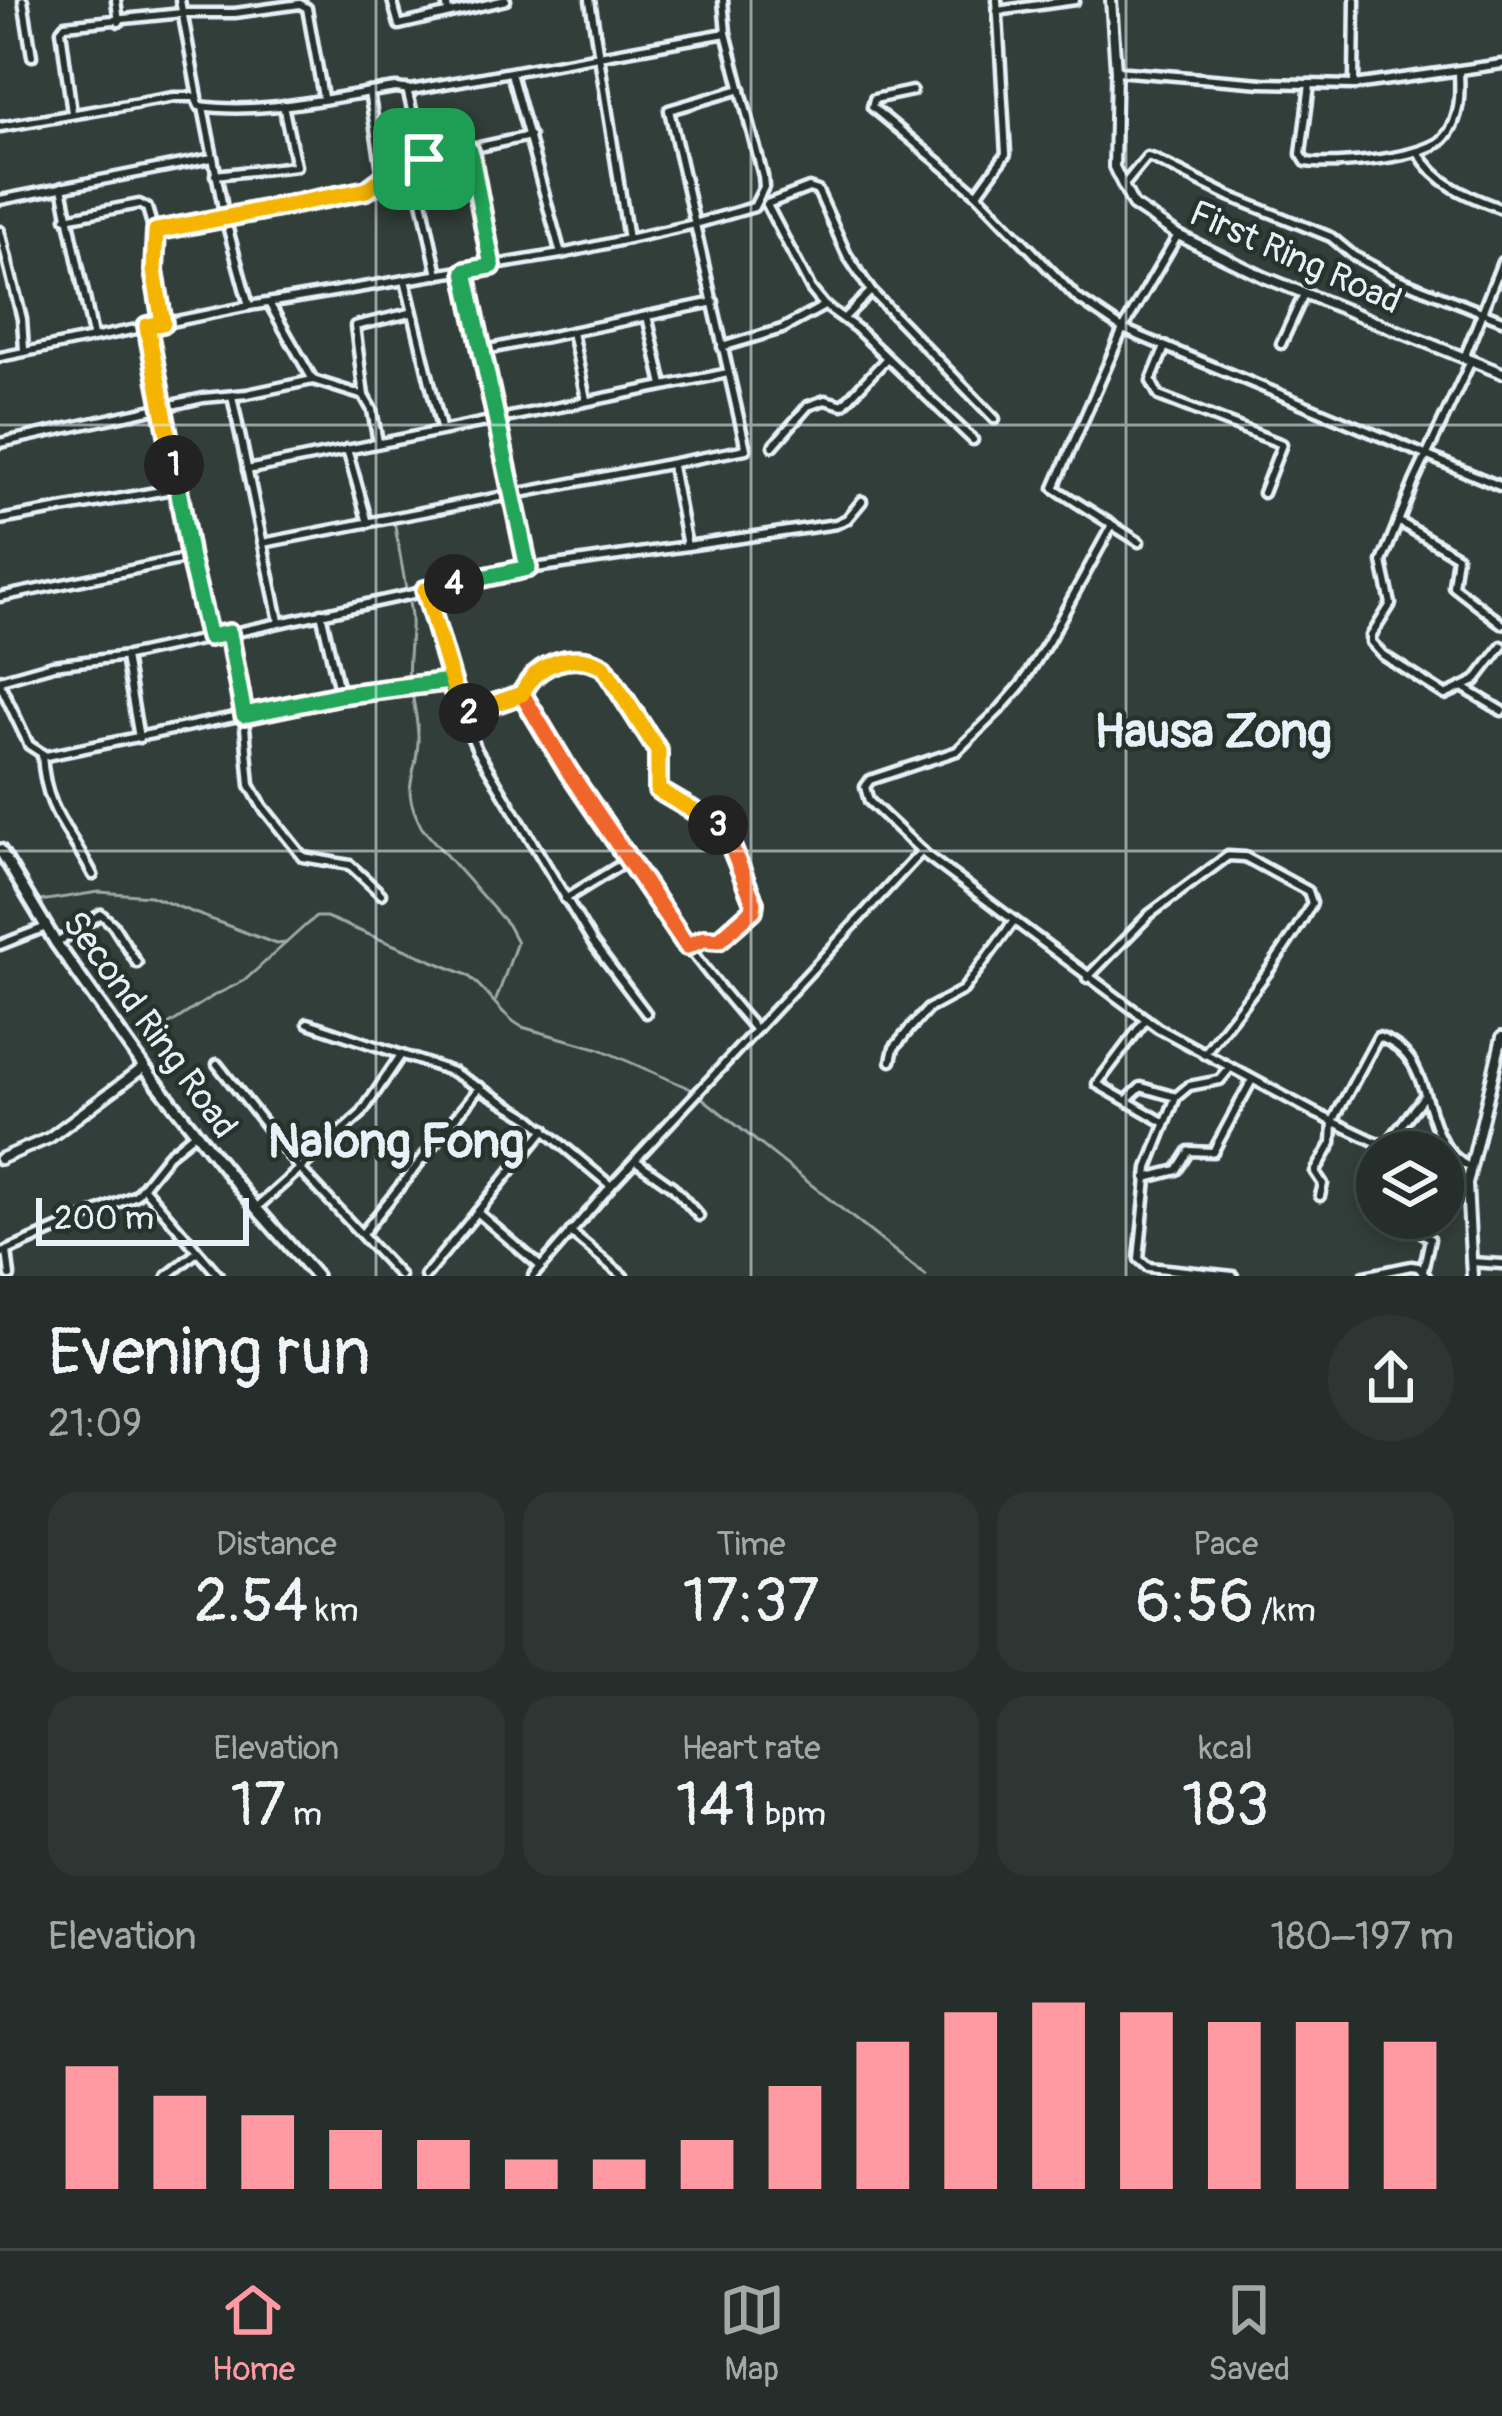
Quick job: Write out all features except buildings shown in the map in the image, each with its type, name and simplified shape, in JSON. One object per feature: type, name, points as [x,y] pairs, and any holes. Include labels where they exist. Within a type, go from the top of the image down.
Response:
[{"type":"main road","name":"Second Ring Road","points":[[0,850],[56,943],[144,1066],[316,1276]]},
{"type":"street","points":[[23,0],[32,56]]},
{"type":"street","points":[[116,0],[119,22]]},
{"type":"street","points":[[179,0],[200,106]]},
{"type":"street","points":[[233,0],[235,13]]},
{"type":"street","points":[[392,0],[399,25],[506,0]]},
{"type":"street","points":[[446,0],[448,12]]},
{"type":"street","points":[[590,0],[628,240]]},
{"type":"street","points":[[723,0],[726,33],[763,176],[764,201],[811,289],[973,440]]},
{"type":"street","points":[[977,194],[1006,154],[997,0]]},
{"type":"street","points":[[998,11],[1075,0]]},
{"type":"street","points":[[1111,0],[1116,71],[1114,167],[1121,188]]},
{"type":"street","points":[[1354,85],[1355,0]]},
{"type":"street","points":[[72,113],[61,30],[67,25],[305,5],[323,97]]},
{"type":"street","points":[[200,106],[283,105],[407,89],[726,33]]},
{"type":"street","points":[[1116,71],[1354,85],[1502,64]]},
{"type":"street","points":[[1310,84],[1301,154],[1306,162],[1317,164],[1418,152],[1438,144],[1448,134],[1460,102],[1460,71]]},
{"type":"street","points":[[511,74],[561,254]]},
{"type":"street","points":[[407,89],[424,159]]},
{"type":"street","points":[[263,543],[746,449],[669,110],[742,89]]},
{"type":"street","points":[[369,92],[383,176]]},
{"type":"street","points":[[912,92],[874,100],[872,107],[977,194],[1077,298],[1123,329],[1502,487]]},
{"type":"street","points":[[0,127],[195,97],[203,106],[215,175],[249,306]]},
{"type":"street","points":[[215,175],[296,166],[283,105]]},
{"type":"street","points":[[156,231],[370,189],[383,176],[424,159],[530,136]]},
{"type":"street","points":[[470,151],[492,266]]},
{"type":"street","points":[[1418,152],[1448,186],[1502,209]]},
{"type":"street","points":[[0,200],[212,158]]},
{"type":"street","points":[[1121,188],[1141,163],[1154,159],[1330,237],[1393,277],[1502,320]]},
{"type":"street","points":[[414,163],[438,275]]},
{"type":"street","points":[[62,187],[94,337]]},
{"type":"street","points":[[0,357],[269,302],[628,240],[743,211],[808,188],[818,191],[847,255],[871,292],[995,419]]},
{"type":"street","name":"First Ring Road","points":[[1121,188],[1145,214],[1178,235],[1304,294],[1502,373]]},
{"type":"street","points":[[66,218],[143,205],[156,231],[154,271],[163,323]]},
{"type":"street","points":[[0,231],[14,280],[24,352]]},
{"type":"street","points":[[1139,542],[1054,488],[1123,329],[1178,235]]},
{"type":"street","points":[[1502,262],[1468,360],[1398,521],[1382,572],[1390,604],[1371,642],[1439,692],[1450,694],[1481,674],[1502,646]]},
{"type":"street","points":[[465,271],[528,568]]},
{"type":"street","points":[[0,283],[14,280]]},
{"type":"street","points":[[405,280],[441,429]]},
{"type":"street","points":[[844,318],[871,292]]},
{"type":"street","points":[[1281,344],[1304,294]]},
{"type":"street","points":[[269,302],[313,380]]},
{"type":"street","points":[[480,350],[714,302]]},
{"type":"street","points":[[722,347],[782,329],[824,305]]},
{"type":"street","points":[[378,442],[364,396],[355,326],[410,313]]},
{"type":"street","points":[[646,316],[663,386]]},
{"type":"street","points":[[147,326],[209,637]]},
{"type":"street","points":[[572,332],[587,400]]},
{"type":"street","points":[[1165,347],[1151,381],[1159,396],[1282,444],[1263,493]]},
{"type":"street","points":[[773,446],[808,406],[825,400],[843,405],[885,360]]},
{"type":"street","points":[[247,470],[728,373]]},
{"type":"street","points":[[0,442],[203,398],[313,380],[364,396]]},
{"type":"street","points":[[232,396],[279,621]]},
{"type":"street","points":[[347,449],[368,523]]},
{"type":"street","points":[[672,466],[687,546]]},
{"type":"street","points":[[0,520],[178,488]]},
{"type":"street","points":[[450,681],[340,695],[60,755],[42,755],[29,745],[0,682],[53,665],[125,657],[528,568],[836,524],[862,501]]},
{"type":"street","points":[[1398,521],[1457,556],[1453,586],[1502,624]]},
{"type":"street","points":[[1112,525],[1048,642],[1001,708],[957,751],[870,780],[865,787],[869,801],[922,851],[1146,1019],[1356,1132]]},
{"type":"street","points":[[0,597],[190,558]]},
{"type":"street","points":[[425,590],[450,681],[476,750],[566,899],[646,1013]]},
{"type":"street","points":[[321,613],[340,695]]},
{"type":"street","points":[[229,633],[254,795],[296,851],[311,861],[350,865],[380,893]]},
{"type":"street","points":[[125,657],[140,738]]},
{"type":"street","points":[[462,715],[522,694],[527,683],[550,664],[582,658],[604,667],[658,751],[658,790],[722,828],[754,903],[753,910],[719,940],[704,939],[687,946]]},
{"type":"street","points":[[1465,688],[1502,711]]},
{"type":"street","points":[[522,694],[627,861],[687,946],[756,1030]]},
{"type":"street","points":[[42,755],[44,785],[55,816],[75,839],[93,875]]},
{"type":"street","points":[[533,1276],[922,851]]},
{"type":"street","points":[[1088,978],[1150,914],[1228,856],[1245,857],[1308,891],[1312,903],[1295,931],[1204,1054]]},
{"type":"street","points":[[566,899],[627,861]]},
{"type":"street","points":[[56,943],[101,914],[137,963]]},
{"type":"street","points":[[891,1061],[894,1048],[920,1016],[963,990],[1013,922]]},
{"type":"street","points":[[0,945],[46,927]]},
{"type":"street","points":[[1146,1019],[1096,1084],[1165,1124]]},
{"type":"street","points":[[308,1023],[453,1072],[545,1129],[611,1186]]},
{"type":"street","points":[[1320,1196],[1323,1184],[1315,1172],[1332,1143],[1334,1121],[1378,1037],[1414,1060],[1442,1144],[1456,1161],[1469,1167]]},
{"type":"street","points":[[1472,1276],[1469,1167],[1501,1043]]},
{"type":"street","points":[[256,1208],[361,1114],[401,1055]]},
{"type":"street","points":[[217,1064],[302,1170],[400,1276]]},
{"type":"street","points":[[0,1159],[56,1134],[144,1066]]},
{"type":"street","points":[[1230,1068],[1220,1080],[1189,1086],[1176,1096],[1146,1178],[1139,1251],[1143,1264],[1233,1276]]},
{"type":"street","points":[[1146,1178],[1177,1170],[1190,1151],[1213,1152],[1252,1080]]},
{"type":"street","points":[[362,1234],[480,1087]]},
{"type":"street","points":[[1127,1100],[1141,1087],[1176,1096]]},
{"type":"street","points":[[1397,1131],[1424,1096]]},
{"type":"street","points":[[425,1276],[545,1129]]},
{"type":"street","points":[[10,1276],[4,1252],[126,1200],[195,1133]]},
{"type":"street","points":[[636,1161],[673,1187],[699,1216]]},
{"type":"street","points":[[143,1187],[219,1276]]},
{"type":"street","points":[[477,1212],[541,1267]]},
{"type":"street","points":[[570,1232],[623,1276]]},
{"type":"street","points":[[1364,1276],[1411,1266],[1424,1274],[1430,1239]]},
{"type":"street","points":[[167,1276],[199,1251]]},
{"type":"street","points":[[1471,1262],[1502,1264]]},
{"type":"waterway","points":[[395,526],[406,589]]},
{"type":"waterway","points":[[408,599],[409,681]]},
{"type":"waterway","points":[[412,692],[418,736],[410,792],[415,813],[422,828],[508,925],[517,942],[496,1000]]},
{"type":"waterway","points":[[40,901],[99,892],[150,896],[276,944],[286,943]]},
{"type":"waterway","points":[[142,1042],[244,981],[307,924],[326,917],[467,975],[522,1027],[600,1049],[691,1089]]},
{"type":"waterway","points":[[701,1097],[926,1276]]},
{"type":"district","name":"Hausa Zong","points":[[1213,730]]},
{"type":"district","name":"Nalong Fong","points":[[396,1140]]},
{"type":"route","points":[[424,159],[383,176],[367,190],[156,231],[154,271],[163,323],[147,326],[209,637],[229,633],[244,715],[430,682],[450,681],[462,715],[522,694],[627,861],[687,946],[704,939],[719,940],[750,916],[754,903],[727,836],[722,828],[658,790],[658,751],[604,667],[582,658],[567,659],[534,676],[522,694],[462,715],[457,704],[450,681],[425,590],[528,568],[465,271],[492,266],[470,151],[424,159]]}]
